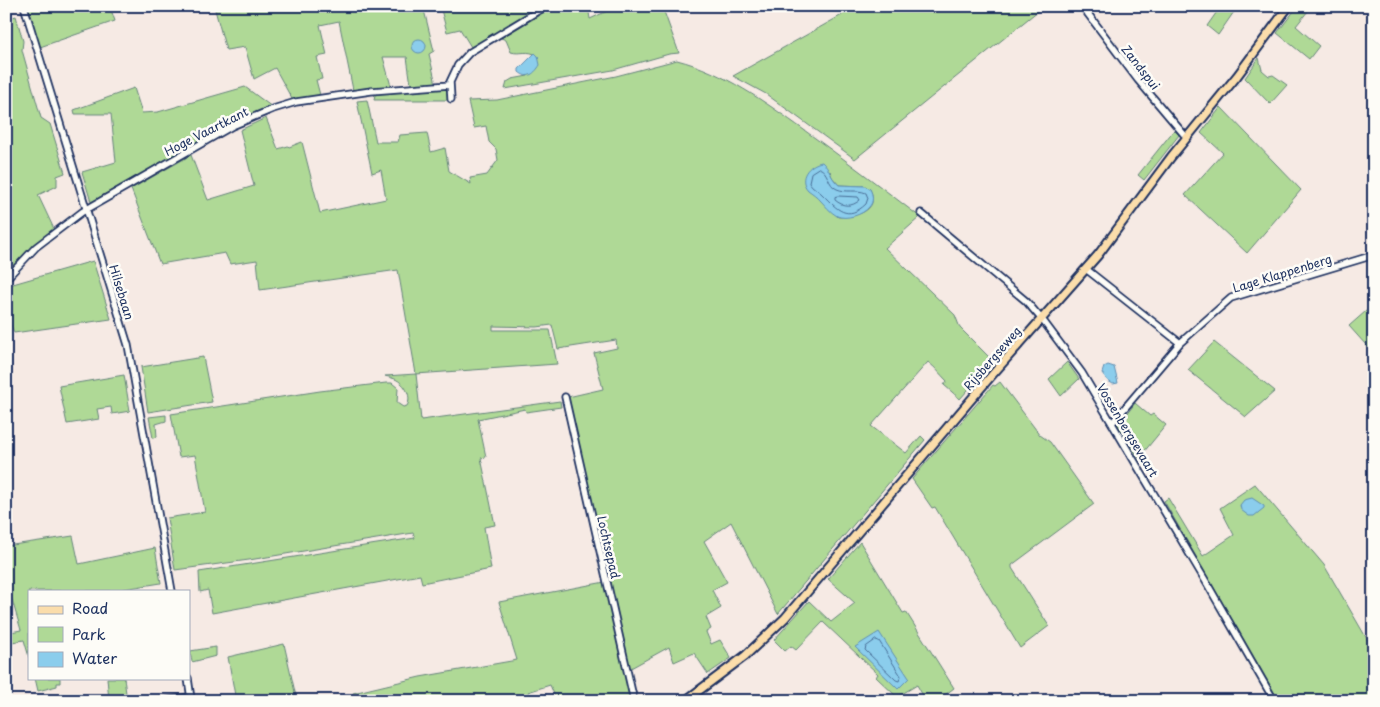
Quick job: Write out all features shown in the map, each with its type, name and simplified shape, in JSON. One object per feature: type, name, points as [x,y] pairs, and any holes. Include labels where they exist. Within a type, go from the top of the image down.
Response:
[{"type":"main road","name":"Rijsbergseweg","points":[[685,701],[746,656],[785,618],[992,375],[1086,269],[1237,76],[1289,6]]},
{"type":"street","name":"Hilsebaan","points":[[24,6],[128,345],[172,590]]},
{"type":"street","points":[[452,99],[450,82],[458,65],[470,52],[546,6]]},
{"type":"street","name":"Zandspui","points":[[1082,6],[1162,109],[1187,138]]},
{"type":"street","name":"Hoge Vaartkant","points":[[6,279],[36,247],[86,209],[213,136],[273,109],[296,102],[362,93],[450,85]]},
{"type":"street","name":"Vossenbergsevaart","points":[[921,212],[1028,303],[1082,373],[1271,695]]},
{"type":"street","name":"Lage Klappenberg","points":[[1112,423],[1180,342],[1224,302],[1234,296],[1374,255]]},
{"type":"street","points":[[1086,269],[1180,342]]},
{"type":"street","name":"Lochtsepad","points":[[566,397],[634,701]]},
{"type":"street","points":[[162,701],[191,699],[188,680]]},
{"type":"green space","points":[[27,6],[113,6],[110,7],[115,21],[40,47]]},
{"type":"green space","points":[[214,6],[423,6],[434,51],[429,54],[436,84],[411,85],[407,57],[383,57],[391,86],[353,90],[339,21],[320,25],[327,55],[317,57],[322,79],[316,80],[320,95],[293,101],[275,68],[254,79],[245,47],[226,50]]},
{"type":"green space","points":[[440,6],[527,6],[529,13],[471,47],[460,29],[447,32]]},
{"type":"green space","points":[[555,6],[588,6],[590,19],[618,6],[662,6],[679,53],[669,54],[613,70],[505,89],[507,82],[512,79],[528,76],[538,56],[527,52],[511,52],[506,40],[501,38]]},
{"type":"green space","points":[[853,6],[1044,6],[855,159],[766,94],[733,76],[842,15]]},
{"type":"green space","points":[[1221,6],[1238,6],[1218,35],[1207,26]]},
{"type":"green space","points":[[1298,6],[1312,6],[1296,26],[1319,46],[1309,59],[1277,33]]},
{"type":"green space","points":[[16,16],[23,41],[22,50],[41,118],[50,124],[65,173],[57,176],[57,186],[38,195],[54,229],[37,243],[12,269],[6,250],[6,35],[8,31],[6,19]]},
{"type":"green space","points":[[1259,58],[1262,70],[1269,76],[1273,75],[1287,85],[1270,104],[1245,78]]},
{"type":"green space","points":[[677,60],[711,72],[744,89],[833,151],[920,217],[885,248],[955,315],[960,328],[990,358],[982,370],[982,374],[960,399],[944,385],[947,381],[928,362],[871,426],[906,453],[921,436],[925,440],[778,614],[731,522],[704,541],[727,582],[712,590],[721,608],[706,617],[711,629],[706,632],[711,644],[720,640],[731,658],[708,674],[694,653],[674,662],[669,647],[629,669],[568,397],[603,389],[594,353],[617,348],[616,340],[558,349],[552,325],[537,327],[493,326],[493,330],[550,330],[557,364],[416,374],[398,270],[260,290],[257,260],[230,264],[225,253],[160,264],[131,189],[191,155],[208,200],[254,186],[240,130],[266,118],[278,149],[302,142],[320,213],[386,199],[381,170],[372,173],[357,101],[367,100],[376,142],[398,142],[400,135],[427,133],[431,152],[445,148],[449,171],[471,184],[470,178],[487,175],[498,160],[496,149],[489,142],[486,126],[474,128],[468,101],[497,100],[616,76]],"holes":[[[830,171],[832,177],[839,185],[865,186],[870,189],[872,203],[869,208],[858,214],[838,217],[820,199]]]},
{"type":"green space","points":[[245,87],[272,107],[198,141],[91,202],[82,172],[116,162],[111,114],[75,114],[74,110],[134,88],[142,113],[158,112]]},
{"type":"green space","points":[[450,88],[451,100],[374,100],[375,94]]},
{"type":"green space","points":[[1221,107],[1301,190],[1247,253],[1185,195],[1223,153],[1201,133]]},
{"type":"green space","points":[[1174,130],[1179,135],[1144,180],[1138,175]]},
{"type":"green space","points":[[93,261],[111,319],[14,333],[6,312],[6,286]]},
{"type":"green space","points":[[1374,304],[1374,354],[1349,326]]},
{"type":"green space","points":[[1214,342],[1275,391],[1246,417],[1188,370]]},
{"type":"green space","points":[[203,357],[212,402],[148,412],[141,367]]},
{"type":"green space","points":[[1067,362],[1079,379],[1061,396],[1049,379]]},
{"type":"green space","points":[[416,374],[421,420],[560,401],[561,407],[526,412],[525,409],[478,419],[486,457],[481,458],[495,525],[484,527],[491,569],[422,583],[420,575],[212,613],[208,590],[200,592],[199,572],[415,538],[413,533],[175,570],[167,518],[205,512],[195,455],[179,457],[171,414],[320,391],[386,383],[392,383],[398,388],[397,403],[403,407],[407,406],[409,398],[404,386],[400,382],[385,376]]},
{"type":"green space","points":[[124,375],[130,411],[112,414],[111,407],[97,409],[99,419],[67,424],[59,386]]},
{"type":"green space","points":[[1000,382],[1040,435],[1050,442],[1094,504],[1012,565],[1012,568],[1049,626],[1020,648],[935,507],[932,508],[912,479],[993,385],[995,386]]},
{"type":"green space","points":[[1135,403],[1150,416],[1153,414],[1166,425],[1143,453],[1126,421],[1127,414]]},
{"type":"green space","points":[[166,415],[166,421],[156,424],[157,437],[153,438],[149,417]]},
{"type":"green space","points":[[1123,415],[1124,425],[1144,459],[1140,460],[1117,423]]},
{"type":"green space","points":[[1255,484],[1324,565],[1374,651],[1374,701],[1279,701],[1164,501],[1168,498],[1203,556],[1234,535],[1220,508]]},
{"type":"green space","points":[[73,536],[79,564],[155,548],[161,583],[124,590],[28,590],[28,654],[24,640],[6,643],[6,633],[21,630],[6,580],[6,546]]},
{"type":"green space","points":[[860,542],[903,613],[906,612],[954,688],[937,701],[926,701],[917,685],[897,697],[876,677],[878,674],[823,622],[796,650],[791,646],[785,651],[774,640],[809,601],[831,622],[855,603],[828,579]]},
{"type":"green space","points":[[605,582],[631,701],[557,701],[550,685],[528,692],[531,701],[355,701],[353,693],[420,677],[517,660],[499,602]]},
{"type":"green space","points":[[284,644],[297,701],[236,701],[228,657]]},
{"type":"green space","points":[[216,647],[216,656],[192,662],[190,651]]},
{"type":"green space","points":[[35,680],[60,680],[57,686],[38,691]]},
{"type":"green space","points":[[107,680],[124,680],[127,701],[109,701]]},
{"type":"water","points":[[416,39],[422,39],[426,46],[422,53],[416,53],[412,49],[412,43]]},
{"type":"water","points":[[535,53],[538,56],[540,65],[536,71],[528,75],[519,72],[519,69]]},
{"type":"water","points":[[822,162],[839,185],[865,186],[870,189],[872,196],[871,205],[859,214],[849,217],[837,216],[830,210],[808,190],[804,181],[806,172],[817,163]]},
{"type":"water","points":[[1108,365],[1114,367],[1118,383],[1113,384],[1108,381],[1102,373],[1104,367]]},
{"type":"water","points":[[1252,498],[1264,506],[1264,508],[1254,516],[1249,516],[1241,510],[1240,505],[1244,500]]},
{"type":"water","points":[[879,632],[909,678],[898,689],[855,647]]}]
